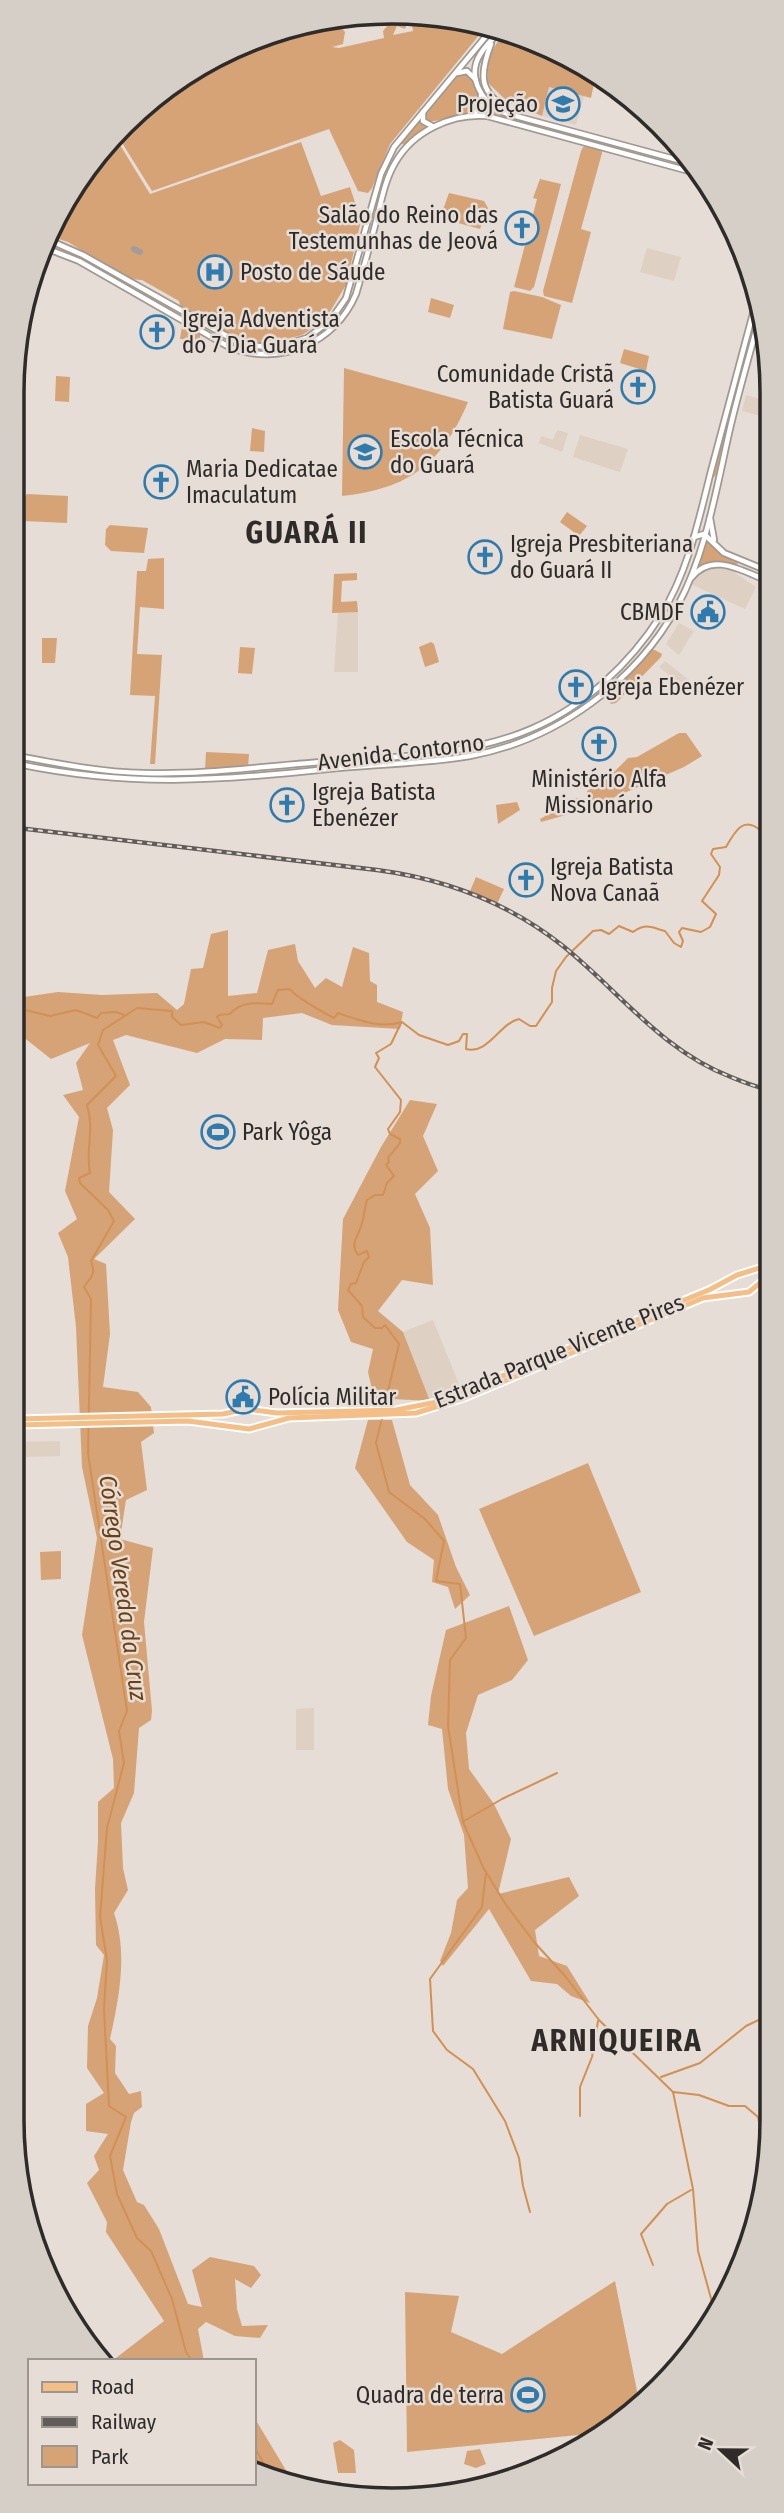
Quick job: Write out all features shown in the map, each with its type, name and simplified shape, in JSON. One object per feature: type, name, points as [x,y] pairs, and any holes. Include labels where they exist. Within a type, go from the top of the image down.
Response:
[{"type":"main road","points":[[56,243],[83,255],[240,344],[267,348],[293,344],[315,334],[343,304],[381,174],[398,141],[486,37]]},
{"type":"main road","points":[[469,116],[481,108],[482,98],[475,71],[479,55],[492,40]]},
{"type":"main road","points":[[492,40],[484,63],[485,86],[492,98],[515,116]]},
{"type":"main road","points":[[454,75],[467,71],[476,81]]},
{"type":"main road","points":[[480,92],[497,109],[515,116],[677,160]]},
{"type":"main road","points":[[424,112],[424,123],[435,126]]},
{"type":"main road","points":[[52,251],[79,261],[199,331],[239,351],[266,355],[290,352],[312,344],[333,327],[349,307],[360,280],[389,175],[406,148],[423,132],[435,126],[469,116],[487,116],[685,170]]},
{"type":"main road","points":[[521,125],[526,119]]},
{"type":"main road","points":[[398,141],[406,148]]},
{"type":"main road","points":[[623,153],[626,146]]},
{"type":"main road","points":[[647,160],[651,153]]},
{"type":"main road","points":[[676,167],[680,164]]},
{"type":"main road","points":[[79,261],[83,260],[83,255]]},
{"type":"main road","points":[[353,277],[358,276],[360,280]]},
{"type":"main road","points":[[158,307],[162,300]]},
{"type":"main road","points":[[343,304],[349,307]]},
{"type":"main road","name":"Avenida Contorno","points":[[24,757],[69,766],[133,773],[187,773],[355,760],[437,752],[488,743],[531,729],[572,707],[607,679],[634,651],[662,613],[694,537],[740,361],[753,324]]},
{"type":"main road","points":[[199,331],[203,330],[203,325]]},
{"type":"main road","name":"Avenida Contorno","points":[[24,765],[116,780],[184,781],[364,767],[487,752],[540,733],[574,714],[613,686],[648,648],[678,606],[706,527],[754,330]]},
{"type":"main road","points":[[239,351],[240,344]]},
{"type":"main road","points":[[266,355],[269,352],[267,348]]},
{"type":"main road","points":[[740,361],[747,363]]},
{"type":"main road","points":[[733,389],[734,396],[738,397]]},
{"type":"main road","points":[[710,476],[713,481],[718,478]]},
{"type":"main road","points":[[710,511],[716,544]]},
{"type":"main road","points":[[700,514],[699,524],[706,527]]},
{"type":"main road","points":[[694,537],[704,534],[724,553],[760,568]]},
{"type":"main road","points":[[689,552],[696,555],[693,569]]},
{"type":"main road","points":[[739,569],[739,564],[744,562]]},
{"type":"main road","points":[[688,582],[698,571],[711,564],[722,564],[760,578]]},
{"type":"main road","points":[[662,613],[656,628],[658,631],[663,629]]},
{"type":"main road","points":[[607,679],[613,686]]},
{"type":"main road","points":[[572,707],[574,714]]},
{"type":"main road","points":[[487,752],[490,748],[488,743]]},
{"type":"main road","points":[[437,752],[434,757],[437,760]]},
{"type":"main road","points":[[364,759],[360,763],[364,767]]},
{"type":"main road","points":[[354,767],[358,764],[355,760]]},
{"type":"main road","points":[[58,772],[68,771],[69,766]]},
{"type":"main road","points":[[267,767],[267,776]]},
{"type":"main road","points":[[184,781],[184,774],[187,773]]},
{"type":"main road","points":[[760,1268],[733,1277],[730,1284],[736,1293],[749,1292],[760,1282]]},
{"type":"main road","points":[[750,1271],[757,1276],[755,1286]]},
{"type":"main road","name":"Estrada Parque Vicente Pires","points":[[258,1426],[289,1418],[397,1415],[426,1411],[711,1289],[733,1277]]},
{"type":"main road","name":"Estrada Parque Vicente Pires","points":[[256,1410],[293,1413],[419,1407],[531,1367],[703,1298],[736,1293]]},
{"type":"main road","points":[[24,1419],[79,1420],[188,1421],[248,1429],[258,1426],[260,1416],[256,1410],[99,1420]]},
{"type":"main road","points":[[237,1411],[233,1419],[237,1427]]},
{"type":"main road","points":[[24,1424],[79,1420]]},
{"type":"shaded area","name":"Projeção","points":[[549,87],[584,96],[576,125],[542,116]]},
{"type":"shaded area","points":[[647,248],[681,257],[674,281],[640,272]]},
{"type":"shaded area","points":[[160,325],[176,326],[175,338],[160,337]]},
{"type":"shaded area","points":[[746,395],[760,399],[760,416],[742,411]]},
{"type":"shaded area","points":[[557,430],[568,433],[562,452],[539,443],[541,436],[553,440]]},
{"type":"shaded area","points":[[580,435],[628,449],[620,472],[573,457]]},
{"type":"shaded area","points":[[715,565],[725,566],[756,587],[745,609],[691,584],[699,574]]},
{"type":"shaded area","points":[[338,612],[358,612],[358,672],[334,672]]},
{"type":"shaded area","points":[[679,623],[694,631],[679,655],[666,644]]},
{"type":"shaded area","points":[[665,661],[689,680],[682,686],[659,667]]},
{"type":"shaded area","points":[[433,1320],[461,1389],[430,1401],[403,1332]]},
{"type":"shaded area","points":[[60,1441],[60,1456],[25,1457],[24,1442]]},
{"type":"shaded area","points":[[314,1708],[314,1750],[296,1750],[296,1709]]},
{"type":"green space","points":[[389,24],[407,25],[405,29],[397,26],[393,35],[413,31],[412,25],[479,35],[390,144],[368,193],[358,191],[329,129],[152,191],[122,143],[168,100],[229,62],[297,37],[342,28],[345,32],[343,44],[332,47],[339,48],[384,38],[383,31]]},
{"type":"green space","points":[[498,40],[533,52],[594,85],[591,98],[549,87],[542,116],[508,102],[487,82],[489,56]]},
{"type":"green space","points":[[461,72],[472,77],[479,98],[478,107],[452,117],[425,121],[425,113]]},
{"type":"green space","points":[[483,101],[498,113],[519,119],[518,122],[489,114],[477,114]]},
{"type":"green space","points":[[421,117],[428,127],[405,145],[402,144],[401,142]]},
{"type":"green space","points":[[301,142],[321,196],[350,187],[361,221],[346,285],[325,320],[302,335],[268,344],[246,341],[224,333],[181,310],[179,301],[142,280],[128,279],[68,242],[58,239],[62,229],[86,188],[120,145],[150,194]]},
{"type":"green space","points":[[586,146],[602,150],[602,153],[581,229],[591,232],[572,303],[544,296],[543,291],[581,151]]},
{"type":"green space","points":[[540,179],[561,184],[534,287],[530,291],[514,287],[537,199],[533,198]]},
{"type":"green space","points":[[449,193],[484,201],[488,208],[480,229],[440,218]]},
{"type":"green space","points":[[510,292],[542,297],[561,305],[552,339],[503,329]]},
{"type":"green space","points":[[431,298],[454,305],[450,318],[428,312]]},
{"type":"green space","points":[[184,325],[200,333],[200,340],[180,339]]},
{"type":"green space","points":[[624,349],[649,356],[646,371],[620,363]]},
{"type":"green space","points":[[344,368],[468,402],[447,442],[420,470],[386,487],[342,496]]},
{"type":"green space","points":[[56,376],[70,377],[69,402],[55,401]]},
{"type":"green space","points":[[727,418],[730,418],[713,478]]},
{"type":"green space","points":[[252,428],[265,431],[264,452],[250,451]]},
{"type":"green space","points":[[27,494],[68,496],[67,523],[24,521],[24,497]]},
{"type":"green space","points":[[567,512],[587,526],[579,536],[560,522]]},
{"type":"green space","points":[[110,525],[148,528],[144,553],[111,551],[105,545],[106,529]]},
{"type":"green space","points":[[705,536],[722,555],[739,561],[736,566],[715,561],[695,570]]},
{"type":"green space","points":[[164,558],[164,609],[140,607],[137,654],[162,655],[155,764],[150,764],[155,696],[130,695],[137,571],[146,571],[148,559]]},
{"type":"green space","points":[[357,573],[357,580],[342,581],[341,602],[357,601],[358,612],[332,613],[334,574]]},
{"type":"green space","points":[[42,638],[57,638],[55,663],[42,663]]},
{"type":"green space","points":[[431,642],[439,662],[425,667],[419,647]]},
{"type":"green space","points":[[240,647],[255,648],[252,674],[238,673]]},
{"type":"green space","points":[[649,650],[662,654],[661,657],[616,703],[611,704],[605,694]]},
{"type":"green space","points":[[679,733],[686,733],[702,756],[684,767],[592,807],[587,791],[605,781],[628,758],[637,757]]},
{"type":"green space","points":[[206,752],[249,754],[248,767],[205,770]]},
{"type":"green space","points":[[577,798],[587,809],[541,822],[540,819]]},
{"type":"green space","points":[[517,802],[520,810],[498,824],[496,805]]},
{"type":"green space","points":[[476,877],[504,889],[497,904],[470,891]]},
{"type":"green space","points":[[228,930],[228,996],[257,993],[268,950],[295,944],[298,961],[315,988],[326,978],[342,987],[353,947],[369,953],[370,981],[377,985],[377,1002],[403,1012],[400,1029],[332,1025],[302,1013],[263,1018],[262,1040],[225,1039],[197,1053],[126,1035],[113,1040],[130,1085],[107,1108],[113,1130],[109,1192],[135,1219],[94,1259],[106,1264],[110,1334],[103,1387],[138,1392],[151,1407],[154,1433],[141,1442],[147,1490],[126,1500],[120,1539],[153,1548],[144,1622],[152,1711],[151,1720],[139,1728],[134,1793],[121,1823],[123,1868],[128,1890],[114,1913],[121,1944],[121,1976],[110,2039],[116,2046],[115,2073],[129,2094],[141,2091],[142,2107],[134,2113],[131,2122],[123,2170],[137,2202],[144,2205],[159,2229],[188,2304],[202,2307],[192,2270],[210,2257],[254,2266],[261,2275],[251,2288],[235,2279],[237,2309],[242,2326],[268,2325],[260,2338],[235,2336],[206,2322],[198,2329],[204,2359],[115,2359],[164,2321],[106,2232],[107,2222],[87,2183],[99,2170],[94,2156],[108,2134],[86,2131],[86,2104],[104,2093],[87,2068],[88,2026],[97,1998],[104,1955],[96,1945],[98,1802],[114,1788],[113,1759],[82,1635],[97,1538],[82,1467],[76,1327],[68,1257],[58,1233],[77,1219],[65,1191],[79,1117],[63,1095],[83,1090],[76,1063],[90,1043],[51,1059],[24,1038],[24,997],[58,992],[102,995],[157,993],[177,1010],[184,1004],[191,969],[203,968],[211,934]]},
{"type":"green space","points":[[410,1100],[437,1104],[423,1136],[438,1171],[415,1194],[430,1228],[433,1285],[402,1280],[378,1311],[403,1332],[430,1401],[374,1398],[368,1372],[373,1349],[351,1342],[338,1310],[343,1219],[381,1147]]},
{"type":"green space","points":[[368,1420],[392,1420],[410,1485],[438,1515],[456,1567],[470,1595],[455,1609],[448,1587],[432,1582],[434,1560],[407,1542],[355,1468]]},
{"type":"green space","points":[[588,1463],[641,1592],[534,1636],[479,1509]]},
{"type":"green space","points":[[61,1551],[61,1579],[41,1580],[40,1552]]},
{"type":"green space","points":[[509,1606],[528,1660],[512,1680],[478,1695],[466,1733],[469,1769],[494,1804],[511,1839],[498,1894],[569,1877],[579,1896],[535,1930],[539,1956],[567,1966],[590,2003],[571,1996],[557,1984],[531,1981],[489,1909],[443,1966],[440,1961],[451,1933],[457,1900],[468,1888],[464,1835],[448,1789],[442,1729],[428,1725],[431,1696],[446,1630]]},
{"type":"green space","points":[[615,2281],[638,2394],[616,2413],[584,2434],[407,2452],[405,2292],[459,2296],[451,2332],[502,2354]]},
{"type":"green space","points":[[256,2420],[288,2473],[256,2463]]},
{"type":"green space","points":[[340,2440],[354,2450],[356,2473],[338,2473],[333,2443]]},
{"type":"green space","points":[[480,2449],[486,2464],[476,2468],[464,2464],[467,2451]]},
{"type":"waterway","name":"Córrego Vereda da Cruz","points":[[191,2359],[186,2352],[172,2299],[151,2251],[137,2238],[117,2194],[110,2156],[126,2117],[109,2106],[104,2009],[107,1960],[100,1917],[107,1828],[124,1763],[119,1731],[127,1711],[88,1453],[91,1299],[84,1287],[93,1273],[91,1261],[114,1221],[108,1210],[80,1183],[79,1178],[90,1173],[90,1123],[87,1105],[116,1076],[98,1045],[103,1030],[137,1008],[172,1011],[172,1017],[181,1025],[204,1022],[220,1028],[222,1025],[217,1017],[219,1015],[230,1014],[249,1004],[272,1004],[278,990],[290,989],[334,1018],[338,1013],[378,1024],[402,1022],[419,1035],[448,1045],[467,1034],[466,1049],[474,1050],[519,1019],[530,1026],[536,1026],[552,1002],[556,971],[566,957],[593,931],[601,930],[609,934],[619,926],[633,932],[641,927],[652,927],[665,931],[674,943],[681,947],[683,941],[679,932],[682,928],[701,932],[710,927],[716,914],[702,901],[719,875],[720,867],[711,854],[713,849],[726,847],[740,827],[750,824],[760,830]]},
{"type":"waterway","points":[[24,1010],[50,1016],[76,1010],[97,1018],[101,1013],[116,1012],[124,1015]]},
{"type":"waterway","points":[[384,1408],[399,1344],[385,1325],[375,1328],[363,1317],[362,1306],[348,1290],[351,1284],[356,1283],[364,1262],[369,1257],[367,1251],[358,1255],[354,1244],[367,1200],[375,1195],[383,1195],[387,1183],[394,1176],[386,1165],[400,1139],[390,1134],[388,1129],[400,1112],[401,1100],[375,1067],[379,1058],[376,1053],[391,1044],[401,1023]]},
{"type":"waterway","points":[[381,1422],[376,1443],[389,1492],[425,1519],[444,1541],[436,1581],[460,1584],[466,1638],[450,1660],[448,1726],[463,1822],[483,1867],[506,1905],[535,1943],[599,2020],[673,2092],[693,2189],[698,2251],[712,2302]]},
{"type":"waterway","points":[[464,1821],[502,1799],[557,1773]]},
{"type":"waterway","points":[[486,1872],[482,1907],[430,1979],[433,2031],[447,2050],[473,2069],[505,2121],[519,2158],[530,2212]]},
{"type":"waterway","points":[[661,2077],[700,2063],[746,2026],[760,2019]]},
{"type":"waterway","points":[[580,2116],[580,2087],[592,2057],[598,2021]]},
{"type":"waterway","points":[[673,2092],[699,2095],[729,2106],[745,2106],[758,2117],[760,2126]]},
{"type":"waterway","points":[[653,2265],[641,2234],[667,2204],[691,2190]]},
{"type":"waterway","name":"Córrego Vereda da Cruz","points":[[256,2450],[265,2466]]},
{"type":"taxiway","points":[[134,249],[140,252]]},
{"type":"railway","points":[[24,829],[377,870],[427,880],[475,895],[521,917],[563,946],[642,1019],[683,1052],[706,1066],[760,1087]]},
{"type":"place","name":"Projeção","points":[[563,104]]},
{"type":"place","name":"Salão do Reino das Testemunhas de Jeová","points":[[522,228]]},
{"type":"place","name":"Posto de Sáude","points":[[215,272]]},
{"type":"place","name":"Igreja Adventista do 7 Dia Guará","points":[[157,332]]},
{"type":"place","name":"Comunidade Cristã Batista Guará","points":[[638,387]]},
{"type":"place","name":"Escola Técnica do Guará","points":[[365,452]]},
{"type":"place","name":"Maria Dedicatae Imaculatum","points":[[161,482]]},
{"type":"place","name":"Igreja Presbiteriana do Guará II","points":[[485,557]]},
{"type":"place","name":"CBMDF","points":[[708,612]]},
{"type":"place","name":"Igreja Ebenézer","points":[[576,687]]},
{"type":"place","name":"Ministério Alfa Missionário","points":[[599,744]]},
{"type":"place","name":"Igreja Batista Ebenézer","points":[[287,805]]},
{"type":"place","name":"Igreja Batista Nova Canaã","points":[[526,880]]},
{"type":"place","name":"Park Yôga","points":[[218,1132]]},
{"type":"place","name":"Polícia Militar","points":[[243,1397]]},
{"type":"place","name":"Quadra de terra","points":[[528,2395]]},
{"type":"district","name":"GUARÁ II","points":[[307,533]]},
{"type":"district","name":"ARNIQUEIRA","points":[[617,2041]]}]
